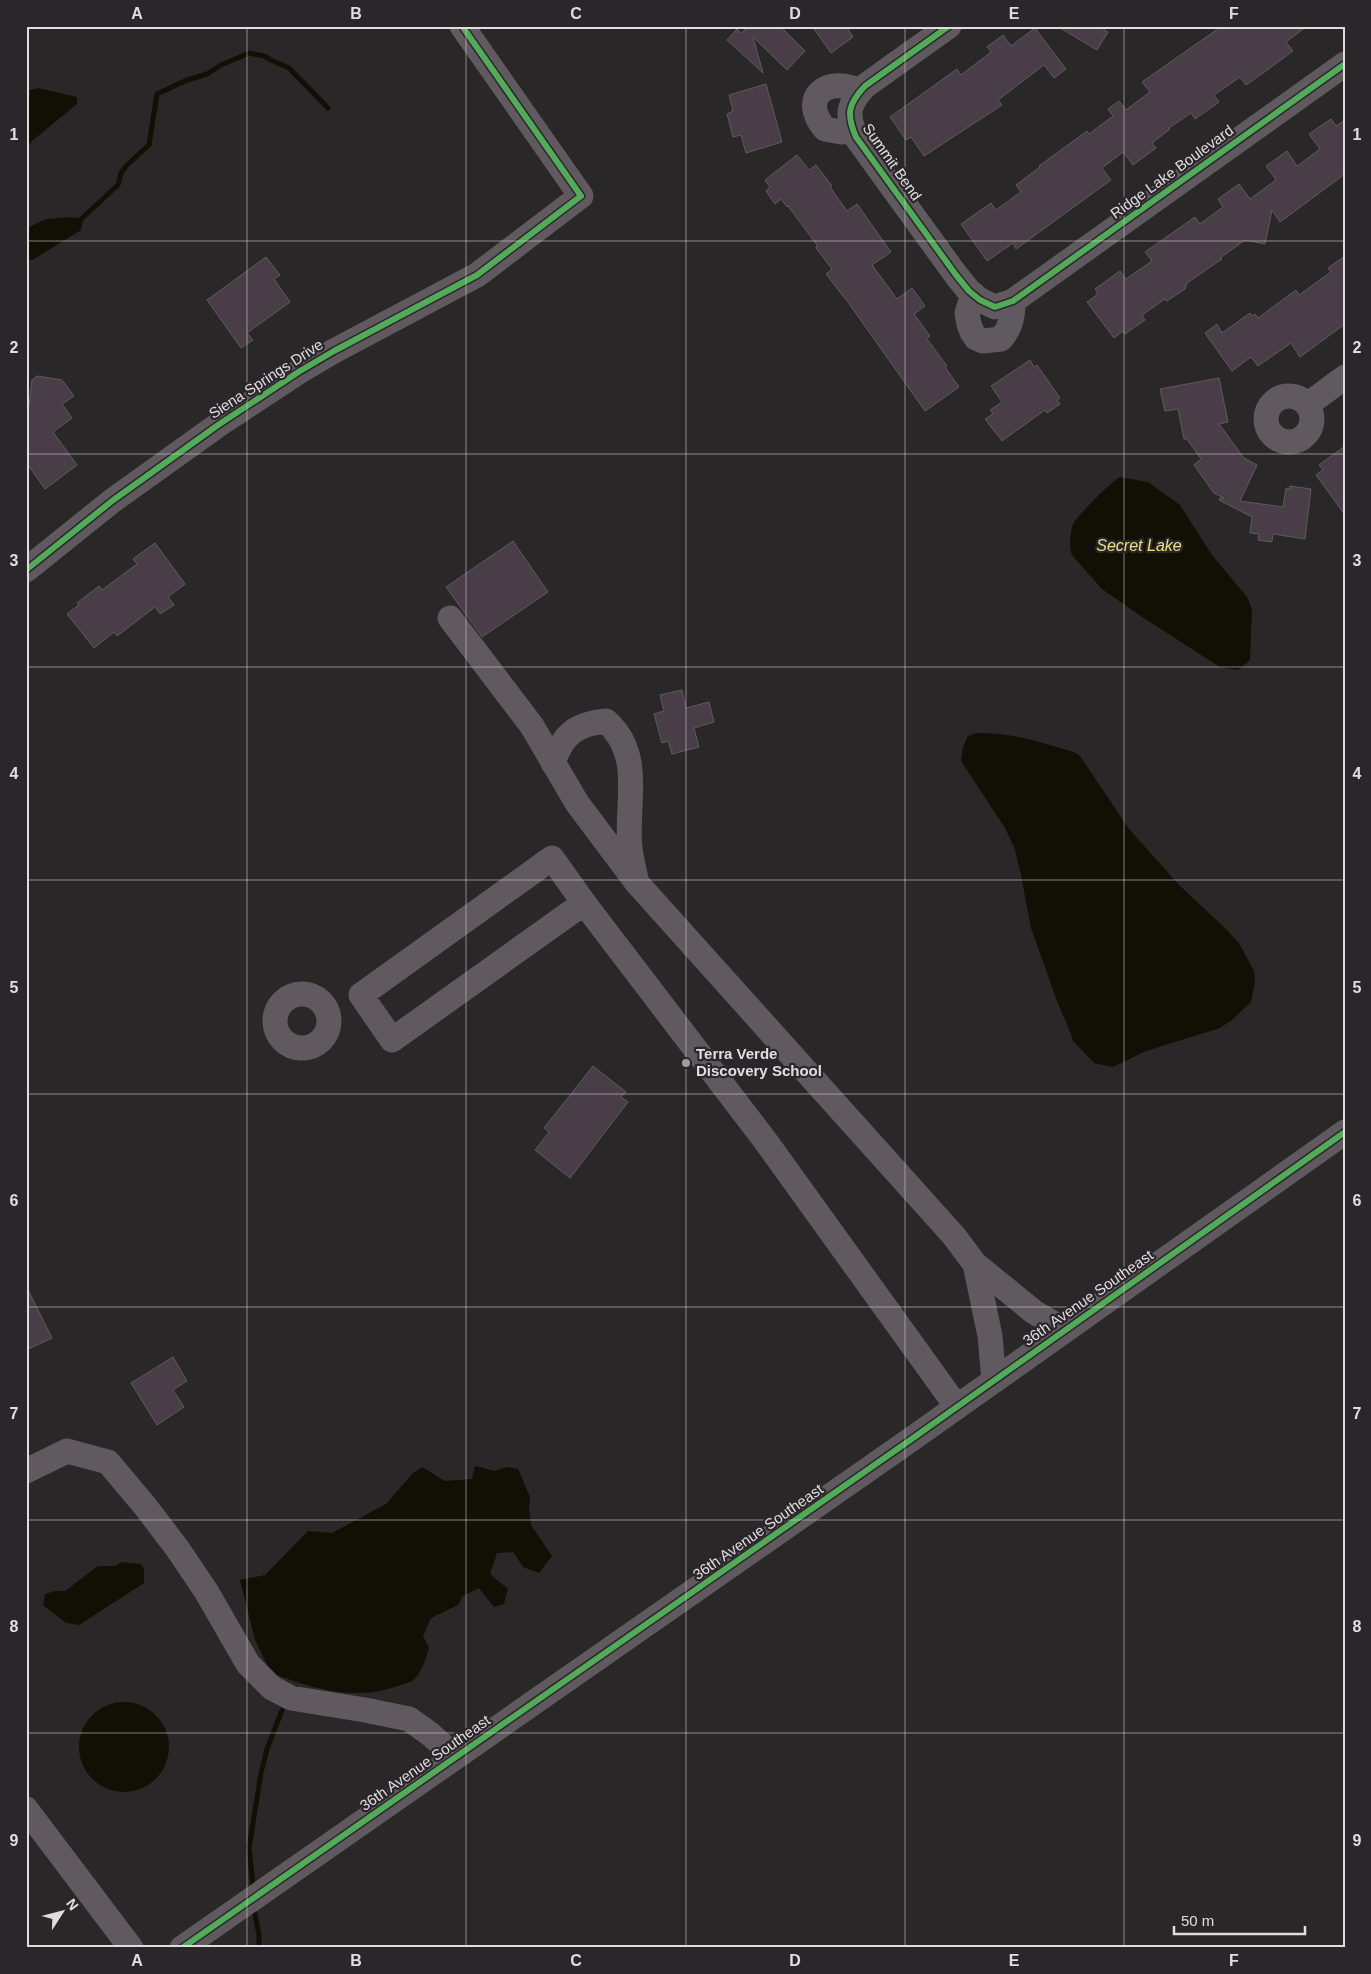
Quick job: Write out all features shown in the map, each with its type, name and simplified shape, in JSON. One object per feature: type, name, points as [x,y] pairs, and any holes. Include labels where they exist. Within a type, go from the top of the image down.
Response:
[{"type":"street","name":"Siena Springs Drive","points":[[26,570],[112,501],[218,425],[300,370],[477,275],[582,196],[462,26]]},
{"type":"street","name":"Summit Bend","points":[[949,26],[860,91],[856,95],[849,111],[849,118],[854,131],[956,275],[973,294],[980,300],[996,307],[1013,301]]},
{"type":"street","name":"Ridge Lake Boulevard","points":[[1013,301],[1345,64]]},
{"type":"street","name":"Summit Bend","points":[[854,131],[841,132],[826,129],[815,115],[815,99],[820,91],[836,85],[852,87],[860,91]]},
{"type":"street","points":[[973,294],[968,313],[968,324],[976,338],[984,341],[1001,339],[1009,329],[1013,312],[1013,301]]},
{"type":"street","points":[[1307,405],[1345,377]]},
{"type":"street","points":[[450,618],[532,726],[577,804],[637,883],[954,1236],[975,1264],[1034,1312],[1065,1330]]},
{"type":"street","points":[[553,763],[558,746],[578,727],[592,722],[606,721],[617,730],[626,749],[631,778],[630,848],[637,883]]},
{"type":"street","points":[[330,1017],[552,858],[767,1143],[957,1407]]},
{"type":"street","points":[[361,995],[392,1040],[584,902]]},
{"type":"street","name":"36th Avenue Southeast","points":[[182,1948],[957,1407],[1345,1132]]},
{"type":"street","points":[[975,1264],[990,1336],[994,1380]]},
{"type":"street","points":[[26,1471],[67,1450],[108,1462],[177,1548],[206,1591],[248,1664],[272,1688],[291,1698],[409,1719],[430,1734],[456,1757]]},
{"type":"street","points":[[26,1809],[131,1948]]},
{"type":"water","points":[[38,88],[77,97],[77,104],[32,141],[26,150],[26,91]]},
{"type":"water","points":[[70,217],[83,219],[81,230],[26,262],[26,228],[47,219]]},
{"type":"water","name":"Secret Lake","points":[[1120,477],[1148,482],[1180,505],[1212,555],[1247,597],[1252,609],[1250,660],[1238,670],[1220,667],[1142,617],[1102,589],[1072,555],[1070,540],[1073,524],[1095,499]]},
{"type":"water","points":[[976,733],[1001,734],[1027,739],[1076,753],[1080,756],[1129,829],[1179,885],[1239,943],[1254,971],[1255,982],[1251,1002],[1232,1020],[1220,1028],[1146,1051],[1113,1067],[1094,1063],[1073,1041],[1057,1001],[1031,928],[1014,847],[1005,828],[961,761],[963,747],[968,736]]},
{"type":"water","points":[[475,1466],[495,1471],[507,1467],[518,1469],[530,1497],[531,1525],[552,1556],[539,1573],[523,1567],[513,1552],[497,1553],[490,1574],[508,1589],[504,1604],[494,1607],[479,1588],[463,1596],[458,1605],[431,1618],[423,1636],[429,1648],[425,1661],[421,1671],[412,1681],[407,1683],[381,1691],[349,1693],[302,1684],[271,1673],[255,1640],[240,1580],[265,1575],[308,1531],[332,1533],[386,1504],[413,1473],[422,1467],[445,1481],[472,1479]]},
{"type":"water","points":[[121,1562],[141,1564],[144,1569],[144,1583],[79,1625],[66,1623],[43,1605],[45,1594],[65,1591],[98,1566],[116,1566]]},
{"type":"water","points":[[124,1702],[141,1705],[156,1715],[166,1730],[169,1747],[166,1764],[156,1779],[141,1789],[124,1792],[107,1789],[92,1779],[82,1764],[79,1747],[82,1730],[92,1715],[107,1705]]},
{"type":"building","points":[[741,26],[780,26],[805,51],[787,70],[753,37],[763,73],[727,40],[737,29],[741,33],[745,30]]},
{"type":"building","points":[[812,26],[846,26],[853,37],[831,53]]},
{"type":"building","points":[[1057,26],[1098,26],[1108,32],[1097,50]]},
{"type":"building","points":[[1222,26],[1307,26],[1286,42],[1293,51],[1266,71],[1246,85],[1240,77],[1214,95],[1219,102],[1195,119],[1191,113],[1169,128],[1152,143],[1156,148],[1133,165],[1123,152],[1102,168],[1111,180],[1016,249],[1013,243],[987,261],[961,224],[991,203],[996,210],[1021,192],[1016,185],[1039,166],[1087,131],[1089,134],[1113,116],[1108,109],[1119,101],[1126,110],[1150,92],[1142,82]]},
{"type":"building","points":[[1035,28],[1066,69],[1054,78],[1044,65],[998,100],[1002,105],[924,156],[911,137],[906,140],[890,117],[957,69],[961,75],[991,52],[987,47],[1003,35],[1011,46]]},
{"type":"building","points":[[766,84],[782,142],[746,153],[741,135],[733,137],[727,114],[733,111],[729,95]]},
{"type":"building","points":[[1331,119],[1336,126],[1345,120],[1345,174],[1280,222],[1272,210],[1265,244],[1245,240],[1220,258],[1222,259],[1187,283],[1185,289],[1167,301],[1165,299],[1142,315],[1145,320],[1125,334],[1123,331],[1114,338],[1087,302],[1098,294],[1095,289],[1120,271],[1126,279],[1152,261],[1145,252],[1195,217],[1200,224],[1223,207],[1218,199],[1239,184],[1250,199],[1276,180],[1266,166],[1287,151],[1297,166],[1320,149],[1309,134]]},
{"type":"building","points":[[797,155],[809,170],[816,165],[832,186],[830,187],[847,211],[857,204],[891,252],[872,265],[897,299],[912,288],[925,306],[914,314],[930,336],[927,339],[947,366],[945,367],[959,387],[925,411],[826,274],[832,269],[816,248],[817,245],[788,206],[781,199],[775,204],[766,191],[770,187],[765,180]]},
{"type":"building","points":[[1345,256],[1345,324],[1300,357],[1291,343],[1258,366],[1251,357],[1232,371],[1205,333],[1217,324],[1222,333],[1250,313],[1252,316],[1255,314],[1258,318],[1296,290],[1299,295],[1331,272],[1328,268]]},
{"type":"building","points":[[266,257],[280,275],[274,279],[290,302],[247,333],[253,340],[241,348],[207,300]]},
{"type":"building","points":[[1030,360],[1034,367],[1037,365],[1060,398],[1057,400],[1060,404],[1047,413],[1045,410],[1002,441],[985,419],[993,414],[990,410],[1002,402],[991,386]]},
{"type":"building","points":[[37,376],[62,380],[74,396],[62,404],[72,418],[53,432],[77,465],[45,489],[26,462],[26,408],[29,406],[32,380]]},
{"type":"building","points":[[1219,378],[1228,422],[1219,424],[1244,458],[1257,465],[1240,501],[1283,507],[1286,488],[1290,489],[1290,486],[1311,489],[1305,539],[1273,534],[1272,542],[1258,540],[1259,534],[1250,533],[1252,517],[1219,500],[1224,498],[1214,493],[1194,465],[1201,459],[1187,439],[1184,439],[1178,409],[1165,411],[1160,389]]},
{"type":"building","points":[[1345,446],[1345,515],[1316,475],[1323,470],[1319,465]]},
{"type":"building","points":[[513,541],[548,592],[482,637],[446,587]]},
{"type":"building","points":[[155,543],[185,584],[168,597],[174,605],[160,614],[155,607],[117,636],[114,632],[94,648],[67,614],[79,605],[77,603],[99,586],[102,590],[137,564],[133,559]]},
{"type":"building","points":[[682,690],[686,708],[709,702],[714,722],[694,728],[699,747],[672,754],[668,741],[662,743],[654,714],[664,711],[660,695]]},
{"type":"building","points":[[593,1066],[626,1092],[621,1097],[628,1102],[570,1178],[535,1150],[549,1132],[544,1128]]},
{"type":"building","points":[[26,1286],[52,1338],[26,1350]]},
{"type":"building","points":[[173,1357],[187,1381],[173,1390],[184,1407],[157,1425],[131,1383]]},
{"type":"waterway","points":[[79,221],[118,185],[121,173],[126,166],[149,145],[157,94],[187,80],[207,74],[221,65],[249,53],[264,56],[289,68],[328,108]]},
{"type":"waterway","points":[[253,1886],[249,1848],[261,1773],[267,1749],[282,1710]]},
{"type":"waterway","points":[[254,1909],[259,1935],[259,1948]]},
{"type":"cycle path","points":[[26,570],[112,501],[218,425],[334,351],[477,275],[581,196],[462,26]]},
{"type":"cycle path","points":[[949,26],[865,86],[855,98],[850,110],[850,116],[856,137],[956,275],[969,291],[980,300],[995,307],[1013,301],[1345,64]]},
{"type":"cycle path","points":[[182,1948],[906,1443],[1345,1132]]},
{"type":"place","name":"Terra Verde Discovery School","points":[[686,1063]]}]
